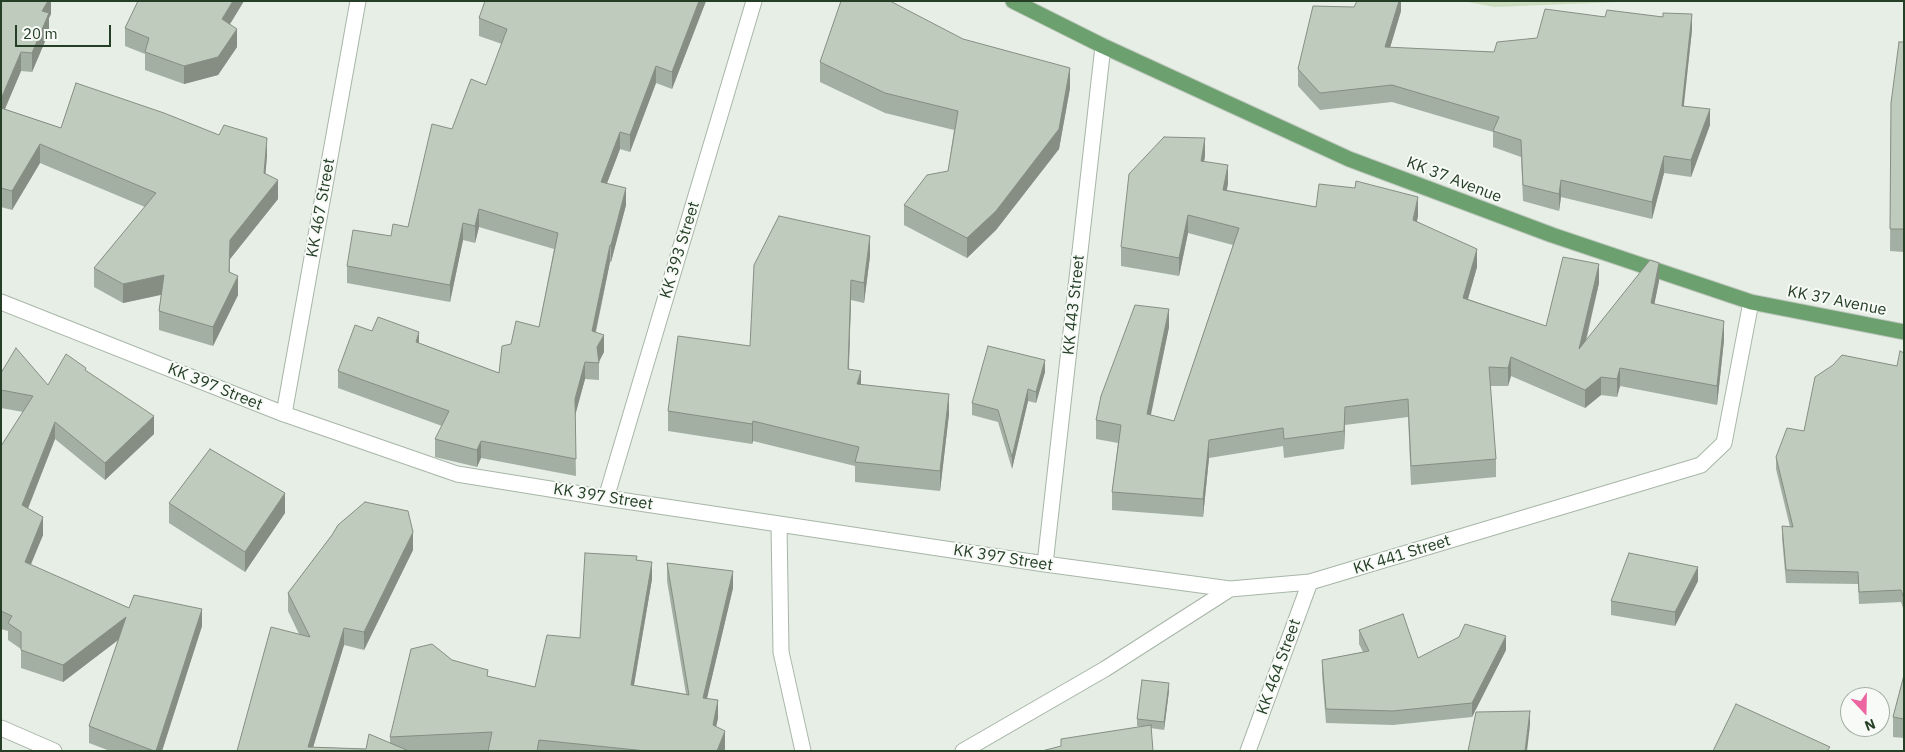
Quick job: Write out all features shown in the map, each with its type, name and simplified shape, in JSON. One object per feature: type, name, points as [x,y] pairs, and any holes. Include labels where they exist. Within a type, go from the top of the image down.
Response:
[{"type":"main road","name":"KK 37 Avenue","points":[[1013,1],[1103,46],[1349,159],[1552,236],[1751,302],[1904,332]]},
{"type":"street","name":"KK 467 Street","points":[[284,414],[358,1]]},
{"type":"street","name":"KK 393 Street","points":[[606,498],[754,1]]},
{"type":"street","name":"KK 443 Street","points":[[1045,564],[1103,46]]},
{"type":"street","name":"KK 397 Street","points":[[1,302],[284,414],[458,474],[1045,564],[1230,589]]},
{"type":"street","name":"KK 441 Street","points":[[963,751],[1105,669],[1230,589],[1310,582],[1701,465],[1724,443],[1751,302]]},
{"type":"street","points":[[779,524],[781,652],[803,751]]},
{"type":"street","name":"KK 464 Street","points":[[1248,751],[1310,582]]},
{"type":"street","points":[[1,728],[54,751]]},
{"type":"green space","points":[[1462,1],[1642,1],[1495,7]]},
{"type":"building","points":[[1,1],[48,1],[42,11],[49,13],[32,53],[21,52],[1,99]]},
{"type":"building","points":[[138,1],[233,1],[222,19],[237,29],[218,57],[184,66],[145,52],[149,38],[125,28]]},
{"type":"building","points":[[485,1],[699,1],[672,72],[656,66],[630,135],[620,132],[601,182],[626,188],[610,245],[592,331],[604,335],[597,347],[599,363],[585,362],[575,399],[576,459],[481,441],[477,450],[435,439],[449,411],[338,371],[355,325],[372,331],[378,317],[419,332],[416,342],[499,373],[502,346],[511,344],[516,321],[539,327],[558,233],[479,209],[475,226],[463,223],[450,285],[347,266],[353,230],[391,236],[393,224],[408,227],[432,124],[452,129],[471,79],[486,85],[507,29],[479,18]]},
{"type":"building","points":[[841,1],[890,1],[963,39],[1070,68],[1059,129],[996,211],[967,238],[904,205],[927,175],[948,171],[958,111],[885,93],[820,62]]},
{"type":"building","points":[[1357,1],[1399,1],[1385,47],[1494,52],[1497,42],[1537,38],[1545,9],[1605,17],[1607,10],[1663,17],[1663,13],[1692,14],[1682,106],[1710,109],[1691,160],[1664,156],[1652,202],[1561,180],[1559,194],[1523,185],[1521,140],[1493,131],[1499,117],[1392,85],[1320,93],[1298,69],[1313,6],[1354,7]]},
{"type":"building","points":[[1899,42],[1904,42],[1904,229],[1890,229],[1891,103]]},
{"type":"building","points":[[76,83],[164,113],[219,135],[224,125],[267,138],[264,173],[278,180],[230,240],[229,272],[238,276],[213,327],[159,311],[164,275],[123,284],[94,268],[156,193],[40,144],[12,191],[1,188],[1,108],[61,128]]},
{"type":"building","points":[[1164,137],[1205,138],[1201,161],[1228,165],[1223,190],[1316,207],[1319,184],[1355,188],[1356,181],[1418,197],[1413,220],[1477,249],[1463,298],[1546,326],[1563,257],[1599,264],[1579,349],[1650,260],[1659,263],[1651,303],[1724,321],[1717,386],[1620,368],[1617,379],[1601,377],[1585,390],[1511,357],[1508,368],[1489,367],[1496,459],[1411,466],[1408,399],[1345,407],[1344,431],[1284,439],[1283,428],[1209,440],[1203,499],[1112,492],[1121,425],[1096,420],[1101,396],[1135,305],[1169,309],[1147,414],[1174,421],[1239,228],[1188,215],[1179,258],[1121,247],[1129,174]]},
{"type":"building","points":[[779,216],[870,236],[864,283],[851,280],[848,369],[861,371],[857,384],[949,394],[940,471],[855,462],[859,447],[753,421],[752,424],[668,411],[678,336],[750,346],[754,265]]},
{"type":"building","points":[[988,346],[1045,360],[1036,392],[1028,389],[1012,457],[998,410],[972,403]]},
{"type":"building","points":[[16,348],[48,385],[66,354],[86,368],[85,370],[154,416],[105,463],[55,422],[22,505],[43,517],[25,562],[129,608],[134,595],[202,609],[156,751],[89,726],[126,617],[63,665],[21,650],[21,632],[8,623],[12,616],[1,611],[1,446],[33,396],[1,390],[1,373]]},
{"type":"building","points":[[1900,351],[1904,353],[1904,599],[1901,590],[1859,592],[1858,572],[1786,570],[1782,526],[1793,527],[1776,457],[1787,428],[1804,431],[1815,377],[1833,365],[1842,355],[1897,366]]},
{"type":"building","points":[[210,449],[285,493],[245,552],[169,503]]},
{"type":"building","points":[[365,502],[408,511],[413,532],[364,632],[344,628],[308,747],[366,749],[369,734],[409,751],[237,751],[271,627],[310,637],[288,593],[338,525]]},
{"type":"building","points":[[585,553],[637,556],[636,560],[652,562],[631,685],[689,695],[667,563],[733,571],[703,698],[718,700],[713,725],[725,731],[717,751],[646,751],[539,740],[537,751],[488,751],[492,732],[390,737],[411,649],[432,644],[452,660],[488,670],[487,676],[535,687],[547,635],[580,638]]},
{"type":"building","points":[[1629,553],[1698,567],[1675,612],[1611,601]]},
{"type":"building","points":[[1403,614],[1418,658],[1459,637],[1465,624],[1506,636],[1472,703],[1393,711],[1326,709],[1322,660],[1369,651],[1359,630]]},
{"type":"building","points":[[1904,675],[1904,719],[1893,717]]},
{"type":"building","points":[[1142,680],[1169,683],[1164,722],[1137,719]]},
{"type":"building","points":[[1736,704],[1830,747],[1827,751],[1713,751]]},
{"type":"building","points":[[1530,711],[1525,751],[1468,751],[1476,712]]},
{"type":"building","points":[[1151,725],[1153,751],[1042,751],[1061,746],[1061,739]]}]
